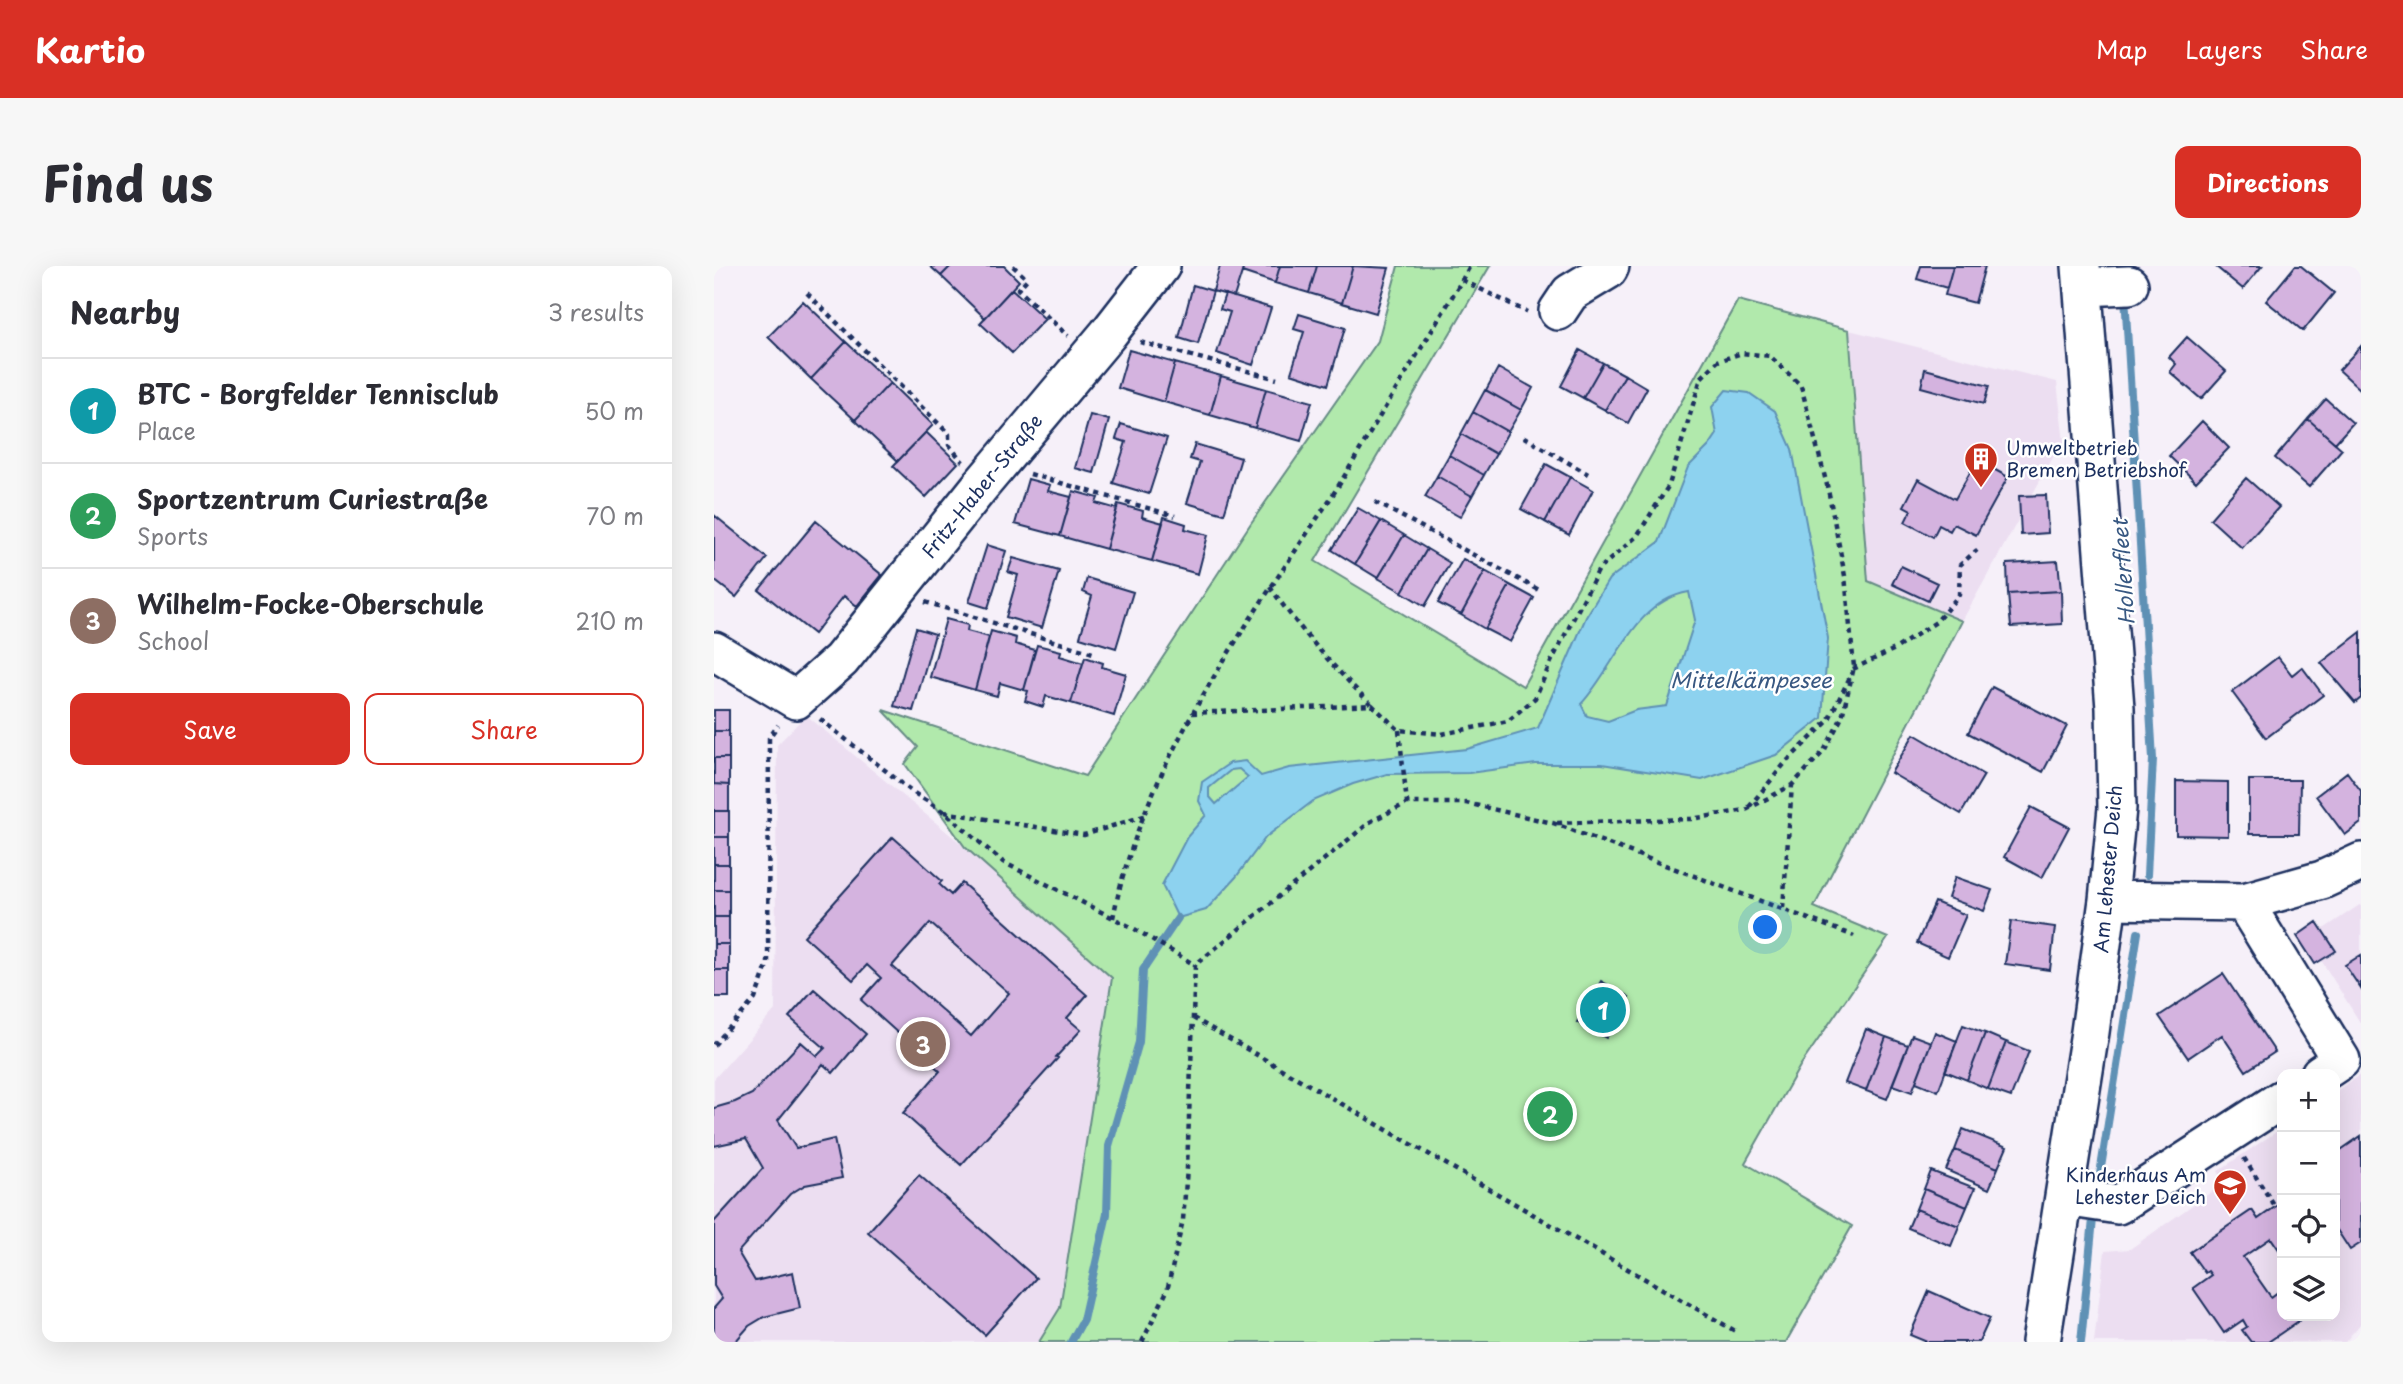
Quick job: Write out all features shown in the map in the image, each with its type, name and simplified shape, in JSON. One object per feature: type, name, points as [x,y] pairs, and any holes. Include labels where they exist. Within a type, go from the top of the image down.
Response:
[{"type":"street","name":"Fritz-Haber-Straße","points":[[796,700],[841,660],[1161,266]]},
{"type":"street","points":[[1558,311],[1570,293],[1611,266]]},
{"type":"street","name":"Am Lehester Deich","points":[[2041,1342],[2086,1200],[2117,808],[2103,281]]},
{"type":"street","points":[[714,651],[796,700]]},
{"type":"street","points":[[2108,900],[2244,902],[2322,880],[2361,862]]},
{"type":"street","points":[[2244,902],[2341,1060],[2328,1069]]},
{"type":"street","points":[[2086,1200],[2118,1205],[2277,1102]]},
{"type":"path","points":[[1013,266],[1027,279],[1018,289],[1099,345],[1277,379]]},
{"type":"path","points":[[1113,918],[1121,880],[1145,816],[1173,749],[1192,713],[1270,587],[1323,509],[1470,266]]},
{"type":"path","points":[[1462,280],[1528,313],[1558,311]]},
{"type":"path","points":[[807,293],[949,434],[948,445],[990,474],[1175,516]]},
{"type":"path","points":[[1270,587],[1295,623],[1335,668],[1399,730],[1442,734],[1508,721],[1535,698],[1600,569],[1637,536],[1669,485],[1700,378],[1718,361],[1742,353],[1770,356],[1801,386],[1828,489],[1845,576],[1854,667],[1842,717],[1824,751],[1792,785],[1746,810],[1691,819],[1553,823]]},
{"type":"path","points":[[1524,437],[1588,474]]},
{"type":"path","points":[[1375,502],[1539,590]]},
{"type":"path","points":[[1746,810],[1786,762],[1828,721],[1854,667],[1895,649],[1936,622],[1959,595],[1960,565],[1977,550]]},
{"type":"path","points":[[899,588],[922,601],[1096,654]]},
{"type":"path","points":[[714,1045],[755,999],[768,963],[769,738],[796,700],[914,793],[944,812],[1003,862],[1133,928],[1195,965]]},
{"type":"path","points":[[1192,713],[1372,705]]},
{"type":"path","points":[[1399,730],[1407,803]]},
{"type":"path","points":[[1783,908],[1792,785]]},
{"type":"path","points":[[1142,1342],[1167,1291],[1183,1220],[1195,965],[1370,822],[1407,803],[1466,803],[1553,823],[1854,936]]},
{"type":"path","points":[[944,812],[1084,835],[1145,816]]},
{"type":"path","points":[[1193,1018],[1737,1332]]},
{"type":"path","points":[[2229,1134],[2275,1207]]},
{"type":"shaded area","points":[[1849,330],[2057,382],[2065,451],[2056,452],[1962,621],[1868,581]]},
{"type":"shaded area","points":[[806,715],[965,847],[1112,978],[1060,1308],[1039,1342],[714,1342],[714,1079],[775,1010],[777,745]]},
{"type":"shaded area","points":[[2361,904],[2361,1024],[2321,960],[2335,951],[2322,930]]},
{"type":"shaded area","name":"Kinderhaus Am Lehester Deich","points":[[2361,1074],[2361,1323],[2345,1342],[2094,1342],[2105,1251],[2130,1249],[2224,1183],[2218,1171],[2277,1131],[2277,1321],[2340,1321],[2340,1089]]},
{"type":"green space","points":[[1398,266],[1490,266],[1315,561],[1523,686],[1738,300],[1849,330],[1868,581],[1962,621],[1814,907],[1888,938],[1800,1066],[1745,1163],[1852,1226],[1786,1342],[1039,1342],[1060,1308],[1112,978],[965,847],[905,764],[918,747],[883,710],[1085,776],[1251,523],[1378,341]]},
{"type":"water","name":"Mittelkämpesee","points":[[1726,390],[1749,393],[1775,411],[1792,449],[1828,638],[1822,718],[1776,755],[1702,780],[1602,764],[1536,764],[1469,773],[1387,774],[1353,784],[1313,801],[1266,837],[1236,877],[1206,910],[1178,918],[1162,885],[1187,837],[1206,815],[1199,801],[1202,782],[1230,763],[1245,761],[1261,776],[1289,768],[1467,749],[1538,728],[1586,617],[1609,579],[1659,542],[1688,467],[1717,434],[1712,407]],"holes":[[[1689,592],[1695,620],[1667,706],[1636,710],[1608,721],[1587,716],[1581,704],[1640,622],[1654,608],[1670,598]],[[1239,769],[1248,777],[1216,804],[1209,796],[1209,788],[1231,770]]]},
{"type":"building","points":[[930,266],[951,266],[941,276]]},
{"type":"building","points":[[951,266],[1004,266],[1019,281],[985,318],[941,276]]},
{"type":"building","points":[[1220,266],[1244,266],[1234,297],[1213,291]]},
{"type":"building","points":[[1244,266],[1280,266],[1275,283],[1242,272]]},
{"type":"building","points":[[1280,266],[1317,266],[1309,293],[1275,283]]},
{"type":"building","points":[[1317,266],[1353,266],[1342,303],[1309,293]]},
{"type":"building","points":[[1353,266],[1389,268],[1376,313],[1342,303]]},
{"type":"building","points":[[1921,266],[1953,266],[1947,288],[1917,279]]},
{"type":"building","points":[[1953,266],[1985,266],[1975,303],[1945,295]]},
{"type":"building","points":[[2215,266],[2262,266],[2243,289]]},
{"type":"building","points":[[2295,266],[2301,266],[2334,293],[2303,331],[2266,301]]},
{"type":"building","points":[[1193,285],[1213,291],[1198,344],[1179,338]]},
{"type":"building","points":[[1012,289],[1045,319],[1012,353],[980,323]]},
{"type":"building","points":[[1225,294],[1271,308],[1253,365],[1217,353],[1230,312],[1220,309]]},
{"type":"building","points":[[803,301],[846,342],[811,379],[768,337]]},
{"type":"building","points":[[1299,314],[1345,328],[1328,385],[1291,373],[1304,332],[1294,329]]},
{"type":"building","points":[[2187,337],[2226,371],[2201,399],[2170,372],[2176,364],[2169,357]]},
{"type":"building","points":[[846,342],[890,383],[855,420],[811,379]]},
{"type":"building","points":[[2361,346],[2361,390],[2339,370]]},
{"type":"building","points":[[1129,350],[1175,363],[1164,402],[1118,388]]},
{"type":"building","points":[[1580,350],[1603,363],[1583,398],[1561,386]]},
{"type":"building","points":[[1175,363],[1221,376],[1210,415],[1164,402]]},
{"type":"building","points":[[1603,363],[1625,375],[1605,410],[1583,398]]},
{"type":"building","points":[[1498,368],[1533,388],[1521,410],[1486,390]]},
{"type":"building","points":[[1925,369],[1989,386],[1984,404],[1921,387]]},
{"type":"building","points":[[1625,375],[1647,388],[1628,423],[1605,410]]},
{"type":"building","points":[[1221,376],[1266,389],[1255,428],[1210,415]]},
{"type":"building","points":[[890,383],[933,425],[898,461],[855,420]]},
{"type":"building","points":[[1266,389],[1312,402],[1301,441],[1255,428]]},
{"type":"building","points":[[1485,390],[1521,410],[1508,432],[1473,412]]},
{"type":"building","points":[[2326,399],[2353,423],[2335,443],[2308,419]]},
{"type":"building","points":[[1473,412],[1508,432],[1496,454],[1461,434]]},
{"type":"building","points":[[1090,415],[1109,420],[1094,473],[1075,468]]},
{"type":"building","points":[[2308,419],[2342,449],[2309,487],[2275,458]]},
{"type":"building","points":[[2202,421],[2229,448],[2196,482],[2169,456]]},
{"type":"building","points":[[1121,424],[1167,438],[1149,494],[1113,483],[1126,442],[1116,439]]},
{"type":"building","points":[[926,432],[958,463],[926,497],[893,466]]},
{"type":"building","points":[[1461,434],[1496,454],[1484,475],[1449,455]]},
{"type":"building","points":[[1195,444],[1241,458],[1224,514],[1187,503],[1200,462],[1190,459]]},
{"type":"building","points":[[1449,455],[1484,475],[1472,496],[1437,476]]},
{"type":"building","name":"Umweltbetrieb Bremen Betriebshof","points":[[1977,460],[2008,477],[1976,535],[1954,524],[1950,531],[1939,525],[1933,537],[1905,522],[1911,510],[1904,506],[1918,479],[1955,499]]},
{"type":"building","points":[[1546,464],[1570,477],[1545,522],[1521,509]]},
{"type":"building","points":[[1437,476],[1472,496],[1460,517],[1425,497]]},
{"type":"building","points":[[1570,477],[1593,490],[1569,535],[1545,522]]},
{"type":"building","points":[[2246,478],[2279,507],[2242,548],[2210,519]]},
{"type":"building","points":[[1028,479],[1050,485],[1048,491],[1071,497],[1060,536],[1015,524]]},
{"type":"building","points":[[1073,491],[1098,498],[1096,503],[1117,509],[1106,549],[1060,536]]},
{"type":"building","points":[[2046,495],[2048,533],[2021,535],[2019,496]]},
{"type":"building","points":[[1118,504],[1143,511],[1142,517],[1163,523],[1152,561],[1106,549]]},
{"type":"building","points":[[1358,508],[1381,521],[1355,564],[1332,550]]},
{"type":"building","points":[[714,515],[767,558],[736,597],[714,580]]},
{"type":"building","points":[[1164,517],[1186,524],[1185,529],[1208,535],[1198,574],[1152,561]]},
{"type":"building","points":[[816,521],[882,575],[857,606],[844,596],[814,634],[759,590]]},
{"type":"building","points":[[1381,521],[1404,535],[1378,578],[1355,564]]},
{"type":"building","points":[[1404,535],[1427,549],[1402,592],[1378,578]]},
{"type":"building","points":[[987,545],[1006,551],[988,608],[969,602]]},
{"type":"building","points":[[1427,549],[1450,563],[1425,606],[1402,592]]},
{"type":"building","points":[[1013,558],[1059,571],[1042,628],[1006,617],[1018,575],[1008,572]]},
{"type":"building","points":[[1463,559],[1485,571],[1461,615],[1438,603]]},
{"type":"building","points":[[2058,561],[2061,591],[2008,594],[2007,564]]},
{"type":"building","points":[[1901,566],[1937,583],[1928,601],[1892,584]]},
{"type":"building","points":[[1485,571],[1510,585],[1485,629],[1461,615]]},
{"type":"building","points":[[1087,578],[1133,592],[1116,648],[1080,637],[1092,596],[1083,592]]},
{"type":"building","points":[[1510,585],[1534,598],[1510,642],[1485,629]]},
{"type":"building","points":[[2061,591],[2062,624],[2011,627],[2008,594]]},
{"type":"building","points":[[946,619],[968,625],[967,631],[989,637],[975,690],[930,677]]},
{"type":"building","points":[[916,628],[935,634],[913,711],[894,706]]},
{"type":"building","points":[[991,631],[1016,638],[1015,644],[1035,650],[1024,690],[1000,683],[997,696],[975,690]]},
{"type":"building","points":[[2361,632],[2361,698],[2355,703],[2321,663]]},
{"type":"building","points":[[1037,645],[1061,651],[1060,656],[1083,663],[1071,703],[1046,696],[1043,707],[1025,701],[1028,691],[1024,690]]},
{"type":"building","points":[[1085,657],[1103,663],[1102,667],[1126,674],[1114,716],[1071,703]]},
{"type":"building","points":[[2278,657],[2292,675],[2302,667],[2323,695],[2266,738],[2232,692]]},
{"type":"building","points":[[1992,687],[2067,726],[2043,772],[1968,733]]},
{"type":"building","points":[[714,710],[729,710],[729,731],[714,731]]},
{"type":"building","points":[[714,731],[729,731],[729,758],[714,758]]},
{"type":"building","points":[[1914,734],[1984,775],[1961,814],[1891,773]]},
{"type":"building","points":[[714,758],[729,758],[729,785],[714,784]]},
{"type":"building","points":[[2347,772],[2361,791],[2361,823],[2345,835],[2316,796]]},
{"type":"building","points":[[2249,780],[2300,780],[2299,834],[2249,834]]},
{"type":"building","points":[[2176,781],[2228,782],[2228,836],[2176,835]]},
{"type":"building","points":[[714,784],[729,785],[729,811],[714,811]]},
{"type":"building","points":[[2031,807],[2069,827],[2042,878],[2004,857]]},
{"type":"building","points":[[714,811],[729,811],[729,837],[714,837]]},
{"type":"building","points":[[714,837],[729,837],[729,864],[714,864]]},
{"type":"building","points":[[893,837],[942,881],[939,884],[951,895],[962,883],[1087,995],[1067,1018],[1081,1030],[961,1165],[903,1113],[940,1071],[861,1000],[881,978],[867,965],[853,980],[804,936]],"holes":[[[930,923],[1009,993],[971,1036],[892,966]]]},
{"type":"building","points":[[714,864],[729,864],[729,890],[714,890]]},
{"type":"building","points":[[1955,877],[1992,890],[1984,911],[1948,898]]},
{"type":"building","points":[[714,890],[729,890],[729,917],[714,917]]},
{"type":"building","points":[[1935,902],[1966,915],[1948,957],[1917,943]]},
{"type":"building","points":[[714,917],[729,917],[729,944],[714,944]]},
{"type":"building","points":[[2011,921],[2055,927],[2050,970],[2005,964]]},
{"type":"building","points":[[2317,922],[2336,951],[2315,964],[2297,936]]},
{"type":"building","points":[[714,944],[729,944],[729,970],[714,970]]},
{"type":"building","points":[[2361,955],[2361,989],[2345,965]]},
{"type":"building","points":[[714,970],[729,970],[729,997],[714,997]]},
{"type":"building","points":[[2223,974],[2275,1052],[2246,1071],[2222,1035],[2188,1058],[2159,1016]]},
{"type":"building","points":[[1601,981],[1629,997],[1606,1038],[1577,1022]]},
{"type":"building","points":[[814,989],[866,1034],[833,1073],[823,1064],[778,1120],[796,1148],[834,1139],[842,1178],[805,1185],[790,1194],[738,1252],[755,1281],[793,1272],[800,1308],[764,1317],[749,1326],[735,1342],[714,1342],[714,1308],[722,1299],[714,1286],[714,1222],[763,1168],[746,1139],[714,1146],[714,1108],[752,1094],[801,1042],[817,1056],[825,1048],[789,1017]]},
{"type":"building","points":[[1963,1025],[1985,1033],[1967,1080],[1945,1071]]},
{"type":"building","points":[[1866,1029],[1886,1037],[1866,1091],[1845,1083]]},
{"type":"building","points":[[1935,1032],[1957,1041],[1938,1091],[1916,1082]]},
{"type":"building","points":[[1985,1033],[2006,1042],[1988,1089],[1967,1080]]},
{"type":"building","points":[[1912,1035],[1931,1042],[1912,1092],[1892,1085]]},
{"type":"building","points":[[1886,1037],[1908,1045],[1887,1099],[1866,1091]]},
{"type":"building","points":[[2006,1042],[2029,1051],[2011,1097],[1988,1089]]},
{"type":"building","points":[[1963,1129],[2007,1147],[1998,1168],[1955,1150]]},
{"type":"building","points":[[2361,1136],[2361,1243],[2350,1250],[2340,1235],[2340,1151]]},
{"type":"building","points":[[1955,1150],[1998,1168],[1989,1189],[1946,1170]]},
{"type":"building","points":[[1931,1171],[1975,1188],[1967,1207],[1924,1189]]},
{"type":"building","points":[[919,1175],[1036,1278],[985,1335],[868,1232]]},
{"type":"building","points":[[1924,1189],[1967,1207],[1959,1226],[1916,1209]]},
{"type":"building","points":[[2277,1206],[2277,1247],[2271,1238],[2243,1257],[2271,1297],[2277,1293],[2277,1321],[2299,1321],[2268,1342],[2251,1342],[2242,1330],[2247,1327],[2243,1320],[2224,1333],[2193,1288],[2211,1275],[2208,1271],[2205,1273],[2190,1252],[2252,1210],[2258,1219]]},
{"type":"building","points":[[1916,1209],[1959,1226],[1951,1246],[1908,1228]]},
{"type":"building","points":[[1929,1291],[1990,1318],[1979,1342],[1927,1342],[1910,1335]]},
{"type":"waterway","name":"Hollerfleet","points":[[2125,295],[2153,759],[2147,875]]},
{"type":"waterway","points":[[1071,1342],[1083,1320],[1107,1214],[1109,1146],[1139,1042],[1143,970],[1178,918]]},
{"type":"waterway","name":"Hollerfleet","points":[[2097,1193],[2138,933]]},
{"type":"waterway","name":"Hollerfleet","points":[[2081,1342],[2094,1209]]},
{"type":"place","name":"Umweltbetrieb Bremen Betriebshof","points":[[1981,489]]},
{"type":"place","name":"BTC - Borgfelder Tennisclub","points":[[1603,1010]]},
{"type":"place","name":"Wilhelm-Focke-Oberschule","points":[[923,1044]]},
{"type":"place","name":"Sportzentrum Curiestraße","points":[[1550,1114]]},
{"type":"place","name":"Kinderhaus Am Lehester Deich","points":[[2230,1216]]}]
